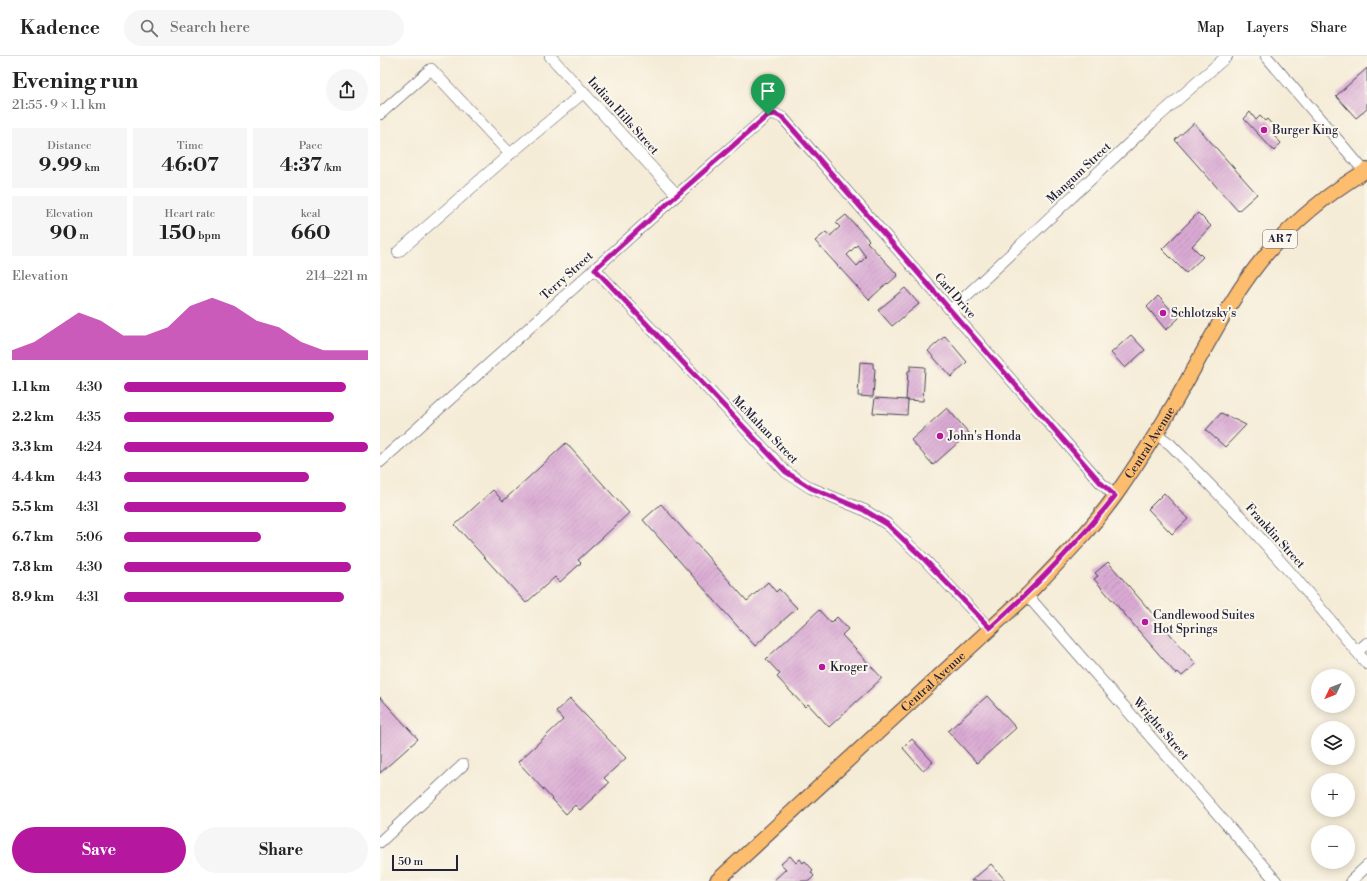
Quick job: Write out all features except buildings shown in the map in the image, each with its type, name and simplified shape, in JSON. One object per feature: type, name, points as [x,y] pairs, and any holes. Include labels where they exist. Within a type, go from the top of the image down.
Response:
[{"type":"main road","name":"Central Avenue","points":[[717,881],[1027,595],[1087,530],[1115,496],[1156,434],[1232,301],[1250,275],[1272,247],[1298,221],[1326,197],[1366,171]]},
{"type":"street","name":"Indian Hills Street","points":[[550,56],[677,195]]},
{"type":"street","name":"Mangum Street","points":[[951,310],[1151,123],[1227,56]]},
{"type":"street","points":[[1266,56],[1366,171]]},
{"type":"street","points":[[380,114],[431,69],[510,154]]},
{"type":"street","points":[[398,252],[510,154],[584,92]]},
{"type":"street","name":"Carl Drive","points":[[775,114],[783,118],[1101,483],[1115,496]]},
{"type":"street","name":"Terry Street","points":[[380,462],[677,195],[768,115],[775,114]]},
{"type":"street","name":"McMahan Street","points":[[595,269],[786,472],[811,488],[864,510],[887,524],[925,560],[990,628]]},
{"type":"street","name":"Franklin Street","points":[[1156,434],[1170,444],[1244,520],[1297,580],[1367,664]]},
{"type":"street","name":"Wrights Street","points":[[1027,595],[1276,881]]},
{"type":"street","points":[[1357,652],[1367,643]]},
{"type":"street","points":[[380,842],[463,765]]},
{"type":"street","points":[[1350,881],[1367,866]]},
{"type":"place","name":"Burger King","points":[[1264,130]]},
{"type":"place","name":"Schlotzsky's","points":[[1163,313]]},
{"type":"place","name":"John's Honda","points":[[940,436]]},
{"type":"place","name":"Candlewood Suites Hot Springs","points":[[1145,622]]},
{"type":"place","name":"Kroger","points":[[822,667]]},
{"type":"route","points":[[775,114],[783,118],[1101,483],[1115,496],[1050,571],[1027,595],[990,628],[925,560],[887,524],[864,510],[811,488],[786,472],[595,269],[768,115],[775,114]]}]
